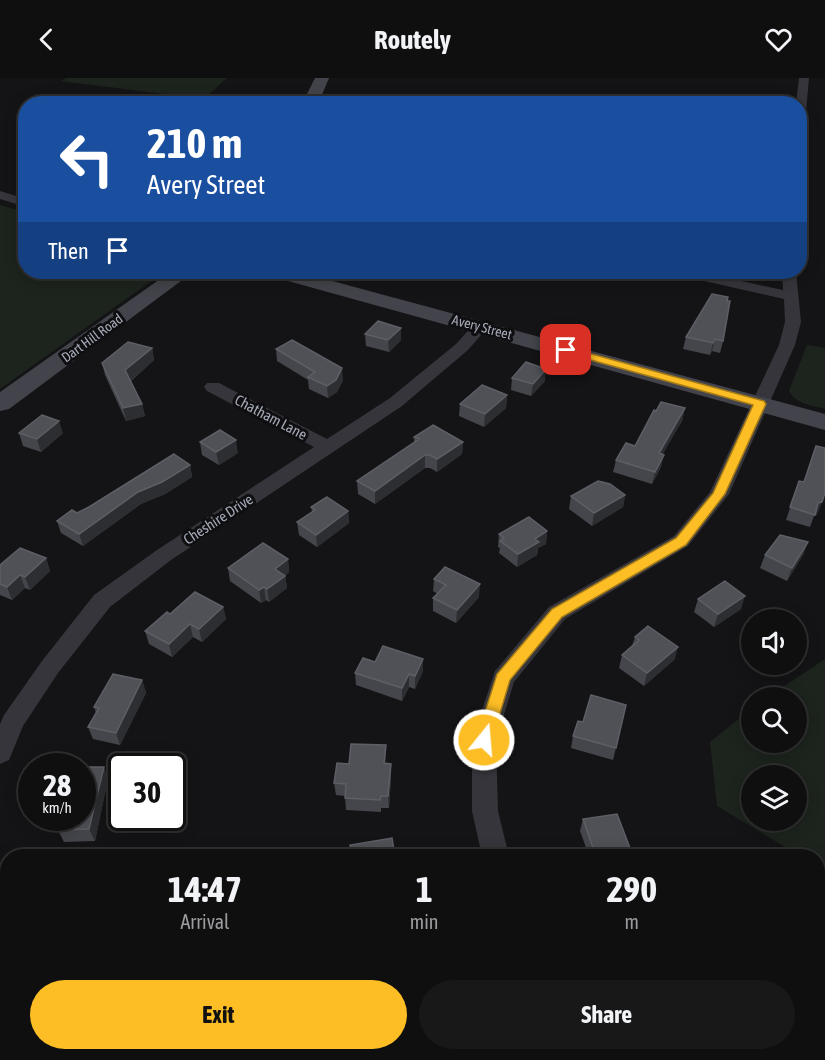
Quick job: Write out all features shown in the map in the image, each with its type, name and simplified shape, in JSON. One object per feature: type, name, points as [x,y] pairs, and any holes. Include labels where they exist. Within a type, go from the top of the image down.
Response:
[{"type":"main road","points":[[314,96],[322,78]]},
{"type":"main road","name":"Dart Hill Road","points":[[0,404],[173,279]]},
{"type":"main road","name":"Avery Street","points":[[303,279],[825,422]]},
{"type":"street","points":[[802,96],[804,78]]},
{"type":"street","points":[[0,195],[18,201]]},
{"type":"street","points":[[714,279],[792,296]]},
{"type":"street","points":[[493,849],[485,811],[484,740],[503,678],[557,613],[681,541],[719,494],[787,345],[794,322],[790,279]]},
{"type":"street","name":"Cheshire Drive","points":[[0,753],[13,722],[102,601],[164,555],[396,402],[462,347],[480,327]]},
{"type":"street","name":"Chatham Lane","points":[[213,387],[328,447]]},
{"type":"shaded area","points":[[66,78],[227,78],[207,96],[180,96],[61,81]]},
{"type":"shaded area","points":[[0,205],[18,210],[18,279],[154,279],[0,389]]},
{"type":"shaded area","points":[[807,345],[825,348],[825,409],[795,399],[789,391]]},
{"type":"shaded area","points":[[825,659],[825,849],[788,849],[758,831],[807,831],[807,765],[741,765],[741,820],[717,806],[710,742],[741,717],[741,753],[807,753],[807,687],[783,687],[801,675],[807,675],[807,671]]},
{"type":"building","points":[[712,294],[728,297],[727,301],[730,301],[723,341],[715,339],[713,343],[686,337]]},
{"type":"building","points":[[378,321],[401,328],[388,340],[365,334]]},
{"type":"building","points":[[292,340],[342,368],[336,380],[327,386],[308,377],[315,372],[276,349]]},
{"type":"building","points":[[128,342],[152,348],[125,370],[142,404],[123,408],[102,363]]},
{"type":"building","points":[[526,362],[546,369],[533,384],[512,378]]},
{"type":"building","points":[[482,385],[507,395],[485,414],[460,404]]},
{"type":"building","points":[[661,402],[685,408],[659,453],[664,455],[655,472],[616,460],[626,443],[635,446],[654,410],[656,411]]},
{"type":"building","points":[[42,415],[59,421],[37,439],[19,433]]},
{"type":"building","points":[[433,425],[463,442],[437,459],[425,455],[375,491],[357,481],[419,439],[414,437]]},
{"type":"building","points":[[220,430],[236,440],[216,452],[200,442]]},
{"type":"building","points":[[816,446],[825,448],[825,493],[822,502],[818,503],[815,515],[790,507],[799,481],[804,482]]},
{"type":"building","points":[[174,454],[190,465],[162,482],[138,492],[79,534],[57,521],[72,510],[77,513],[89,507]]},
{"type":"building","points":[[598,481],[610,484],[625,495],[594,513],[571,496]]},
{"type":"building","points":[[327,497],[348,511],[316,535],[297,522],[315,510],[311,507]]},
{"type":"building","points":[[529,517],[547,531],[535,539],[539,542],[518,554],[500,541],[504,538],[499,534]]},
{"type":"building","points":[[780,535],[808,542],[792,568],[765,555]]},
{"type":"building","points":[[263,543],[288,559],[275,569],[285,576],[267,589],[264,587],[259,590],[228,568]]},
{"type":"building","points":[[20,548],[46,558],[25,577],[20,575],[7,587],[0,584],[0,565]]},
{"type":"building","points":[[445,567],[480,584],[457,610],[433,598],[446,585],[434,579]]},
{"type":"building","points":[[725,581],[745,596],[718,614],[698,599]]},
{"type":"building","points":[[195,592],[223,607],[199,629],[190,624],[169,644],[145,631],[167,612],[170,614]]},
{"type":"building","points":[[648,626],[678,647],[647,673],[622,655],[639,640],[635,637]]},
{"type":"building","points":[[383,646],[423,659],[415,676],[409,674],[402,688],[355,673],[363,658],[375,662]]},
{"type":"building","points":[[113,674],[142,680],[116,733],[88,727],[99,708],[94,707]]},
{"type":"building","points":[[591,695],[626,705],[616,748],[573,736],[578,721],[583,722]]},
{"type":"building","points":[[351,744],[386,745],[384,763],[391,764],[388,796],[381,796],[380,800],[345,798],[346,784],[334,783],[337,763],[349,764]]},
{"type":"building","points":[[96,767],[104,767],[96,800]]},
{"type":"building","points":[[617,814],[630,849],[594,849],[583,819]]},
{"type":"building","points":[[392,838],[394,849],[351,849],[350,845]]},
{"type":"route","points":[[484,740],[503,678],[557,613],[681,541],[719,494],[760,404],[566,350]]}]
